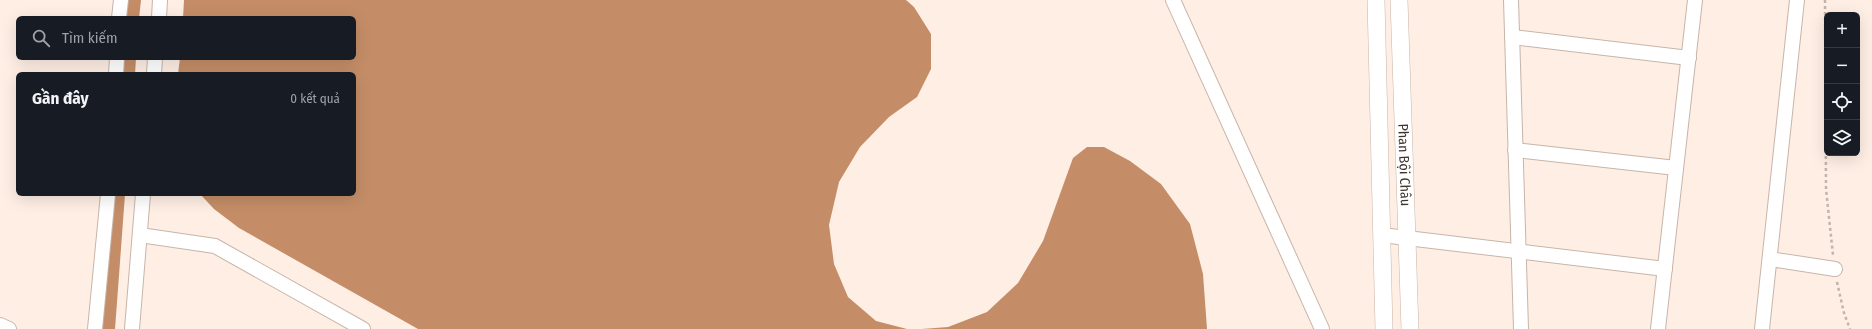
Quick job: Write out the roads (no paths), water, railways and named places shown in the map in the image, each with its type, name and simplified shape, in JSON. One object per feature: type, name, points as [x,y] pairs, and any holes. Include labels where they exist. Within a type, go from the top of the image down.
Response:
[{"type":"street","points":[[119,16],[121,0]]},
{"type":"street","points":[[159,16],[160,0]]},
{"type":"street","points":[[1173,0],[1322,329]]},
{"type":"street","name":"Phan Bội Châu","points":[[1376,0],[1384,329]]},
{"type":"street","name":"Phan Bội Châu","points":[[1399,0],[1410,329]]},
{"type":"street","points":[[1511,0],[1521,329]]},
{"type":"street","points":[[1658,329],[1695,0]]},
{"type":"street","points":[[1762,329],[1798,0]]},
{"type":"street","points":[[1512,37],[1689,58]]},
{"type":"street","points":[[116,72],[117,60]]},
{"type":"street","points":[[154,72],[155,60]]},
{"type":"street","points":[[1516,150],[1676,168]]},
{"type":"street","points":[[95,329],[108,196]]},
{"type":"street","points":[[132,329],[143,196]]},
{"type":"street","points":[[140,235],[215,246],[364,329]]},
{"type":"street","points":[[1382,235],[1665,269]]},
{"type":"street","points":[[1770,259],[1835,269]]},
{"type":"street","points":[[0,325],[9,329]]},
{"type":"waterway","points":[[132,16],[134,0]]},
{"type":"waterway","points":[[128,72],[129,60]]},
{"type":"waterway","points":[[108,329],[118,196]]}]
